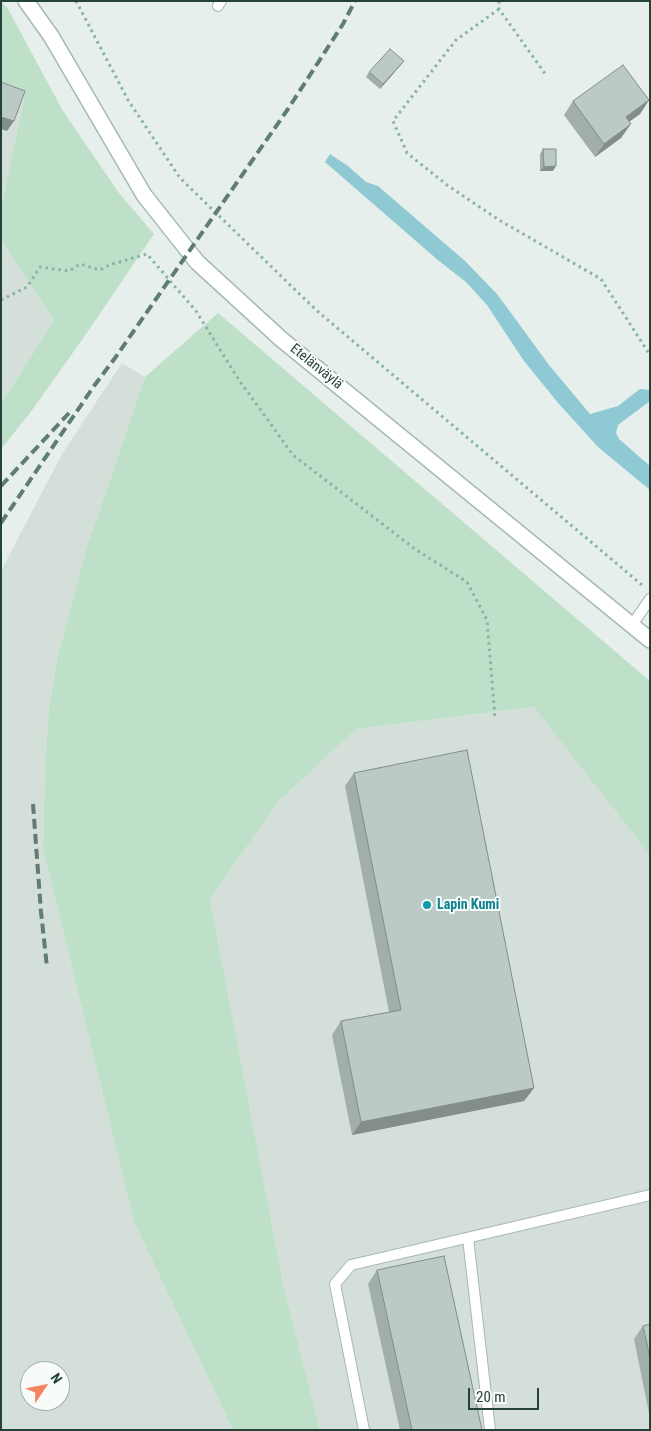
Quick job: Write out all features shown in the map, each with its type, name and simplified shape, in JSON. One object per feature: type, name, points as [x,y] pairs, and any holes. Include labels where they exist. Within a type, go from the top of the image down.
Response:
[{"type":"main road","name":"Etelänväylä","points":[[26,1],[51,36],[144,195],[197,262],[281,339],[649,639]]},
{"type":"main road","name":"Etelänväylä","points":[[39,1],[51,36]]},
{"type":"lane","points":[[632,625],[650,600]]},
{"type":"lane","points":[[364,1430],[335,1284],[351,1265],[650,1196]]},
{"type":"lane","points":[[468,1238],[490,1430]]},
{"type":"path","points":[[76,1],[128,100],[180,178],[316,310],[650,591]]},
{"type":"path","points":[[499,1],[499,9],[546,76]]},
{"type":"path","points":[[499,9],[456,40],[393,121],[406,153],[447,185],[499,220],[601,279],[650,355]]},
{"type":"path","points":[[1,300],[27,287],[40,267],[70,271],[80,264],[100,270],[147,254],[196,311],[239,380],[293,455],[415,549],[467,582],[487,620],[495,718]]},
{"type":"shaded area","points":[[1,90],[24,99],[1,208]]},
{"type":"shaded area","points":[[1,239],[54,321],[1,403]]},
{"type":"shaded area","points":[[122,363],[145,377],[86,550],[57,659],[49,707],[45,764],[43,849],[134,1222],[233,1430],[1,1430],[1,571],[62,454]]},
{"type":"shaded area","points":[[535,707],[650,855],[650,1430],[320,1430],[284,1288],[210,899],[278,802],[356,729]]},
{"type":"green space","points":[[1,2],[7,7],[63,111],[119,193],[154,234],[82,340],[30,413],[1,449],[1,403],[54,321],[1,239],[1,208],[24,99],[1,90]]},
{"type":"green space","points":[[218,313],[650,681],[650,855],[534,707],[356,729],[278,802],[210,899],[284,1288],[320,1430],[233,1430],[134,1222],[43,849],[45,764],[49,707],[57,659],[86,550],[145,377]]},
{"type":"water","points":[[330,154],[348,166],[366,182],[378,186],[465,261],[497,294],[549,365],[590,414],[618,406],[640,389],[650,390],[650,401],[618,425],[616,433],[619,439],[650,466],[650,490],[598,447],[559,404],[524,361],[487,305],[466,282],[439,261],[325,162]]},
{"type":"building","points":[[390,49],[404,61],[383,84],[369,72]]},
{"type":"building","points":[[623,65],[649,100],[626,117],[631,124],[604,144],[573,101]]},
{"type":"building","points":[[1,82],[25,91],[14,121],[1,117]]},
{"type":"building","points":[[543,149],[556,149],[556,166],[544,167]]},
{"type":"building","name":"Lapin Kumi","points":[[467,750],[534,1088],[361,1122],[341,1021],[401,1010],[354,773]]},
{"type":"building","points":[[444,1256],[482,1430],[412,1430],[377,1270]]},
{"type":"building","points":[[650,1324],[650,1358],[643,1326]]},
{"type":"railway","points":[[1,523],[94,386],[288,109],[343,24],[355,1]]},
{"type":"railway","points":[[1,486],[69,413]]},
{"type":"railway","points":[[33,804],[47,967]]},
{"type":"place","name":"Lapin Kumi","points":[[427,905]]}]
